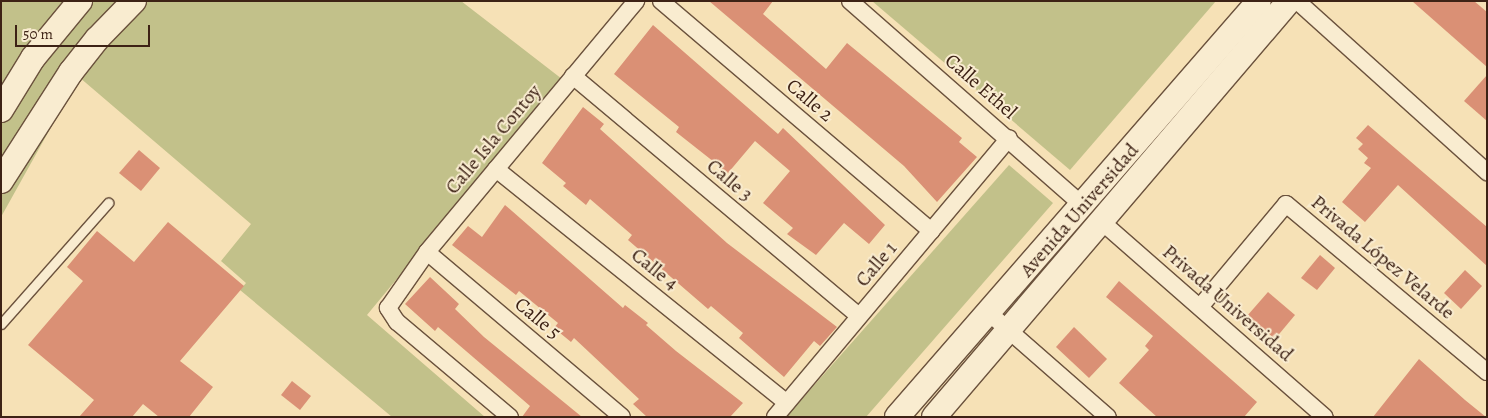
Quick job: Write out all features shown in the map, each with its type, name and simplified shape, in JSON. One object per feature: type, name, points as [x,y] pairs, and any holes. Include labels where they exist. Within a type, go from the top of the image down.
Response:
[{"type":"main road","points":[[1,110],[33,58],[80,1]]},
{"type":"main road","points":[[1,181],[71,72],[96,39],[134,1]]},
{"type":"main road","name":"Avenida Universidad","points":[[897,417],[1259,1]]},
{"type":"main road","name":"Avenida Universidad","points":[[934,417],[1289,1]]},
{"type":"street","name":"Calle Isla Contoy","points":[[510,417],[397,322],[388,308],[427,252],[636,1]]},
{"type":"street","name":"Calle 2","points":[[661,1],[931,231]]},
{"type":"street","name":"Calle Ethel","points":[[850,1],[1009,138],[1082,206]]},
{"type":"street","points":[[1297,1],[1487,172]]},
{"type":"street","name":"Calle 3","points":[[573,76],[860,316]]},
{"type":"street","name":"Calle 1","points":[[775,417],[1009,138]]},
{"type":"street","points":[[1137,143],[1154,160]]},
{"type":"street","name":"Calle 4","points":[[496,169],[787,403]]},
{"type":"street","name":"Privada López Velarde","points":[[1200,308],[1286,204],[1487,372]]},
{"type":"street","name":"Privada Universidad","points":[[1102,222],[1326,417]]},
{"type":"street","name":"Calle 5","points":[[427,252],[622,417]]},
{"type":"street","points":[[989,313],[1108,417]]},
{"type":"lane","points":[[1,324],[108,203]]},
{"type":"shaded area","points":[[1,1],[461,1],[562,79],[367,315],[485,417],[392,417],[240,290],[246,283],[221,261],[251,224],[79,77],[1,217]]},
{"type":"shaded area","points":[[872,1],[1216,1],[1070,170]]},
{"type":"shaded area","points":[[1009,165],[1053,203],[866,417],[786,417]]},
{"type":"building","points":[[709,1],[773,1],[763,14],[826,69],[847,43],[962,138],[959,142],[977,157],[937,202],[904,166]]},
{"type":"building","points":[[1412,1],[1474,1],[1487,12],[1487,67]]},
{"type":"building","points":[[653,25],[778,134],[783,128],[885,225],[869,244],[844,223],[816,255],[787,234],[793,228],[763,203],[790,171],[755,141],[728,173],[676,132],[679,127],[614,74]]},
{"type":"building","points":[[1487,75],[1487,121],[1464,101]]},
{"type":"building","points":[[583,107],[604,124],[600,129],[727,243],[837,327],[820,346],[814,341],[784,377],[739,338],[743,333],[711,306],[708,309],[628,240],[632,235],[590,199],[586,205],[563,186],[566,183],[542,163]]},
{"type":"building","points":[[1368,125],[1487,227],[1487,266],[1398,185],[1365,222],[1342,202],[1371,168],[1364,163],[1368,158],[1358,149],[1363,144],[1356,138]]},
{"type":"building","points":[[139,150],[160,168],[141,191],[119,173]]},
{"type":"building","points":[[505,205],[623,308],[625,305],[648,323],[646,325],[676,351],[743,403],[730,417],[647,417],[633,404],[639,399],[574,338],[571,342],[554,328],[558,323],[519,291],[516,295],[452,245],[468,226],[482,237]]},
{"type":"building","points":[[168,222],[244,286],[180,361],[213,387],[189,417],[159,417],[143,404],[132,417],[79,417],[94,400],[28,345],[83,281],[67,267],[97,231],[134,262]]},
{"type":"building","points":[[1320,255],[1335,268],[1317,290],[1301,278]]},
{"type":"building","points":[[1465,270],[1482,286],[1461,309],[1444,293]]},
{"type":"building","points":[[430,277],[459,304],[455,309],[484,337],[582,417],[522,417],[530,406],[438,327],[435,331],[405,304]]},
{"type":"building","points":[[1119,281],[1257,402],[1244,417],[1157,417],[1119,383],[1149,350],[1145,346],[1153,336],[1106,297]]},
{"type":"building","points":[[1268,292],[1295,315],[1275,339],[1247,316]]},
{"type":"building","points":[[1074,327],[1107,359],[1089,378],[1056,347]]},
{"type":"building","points":[[1419,359],[1465,400],[1486,417],[1373,417]]},
{"type":"building","points":[[292,381],[311,396],[300,410],[281,395]]}]
